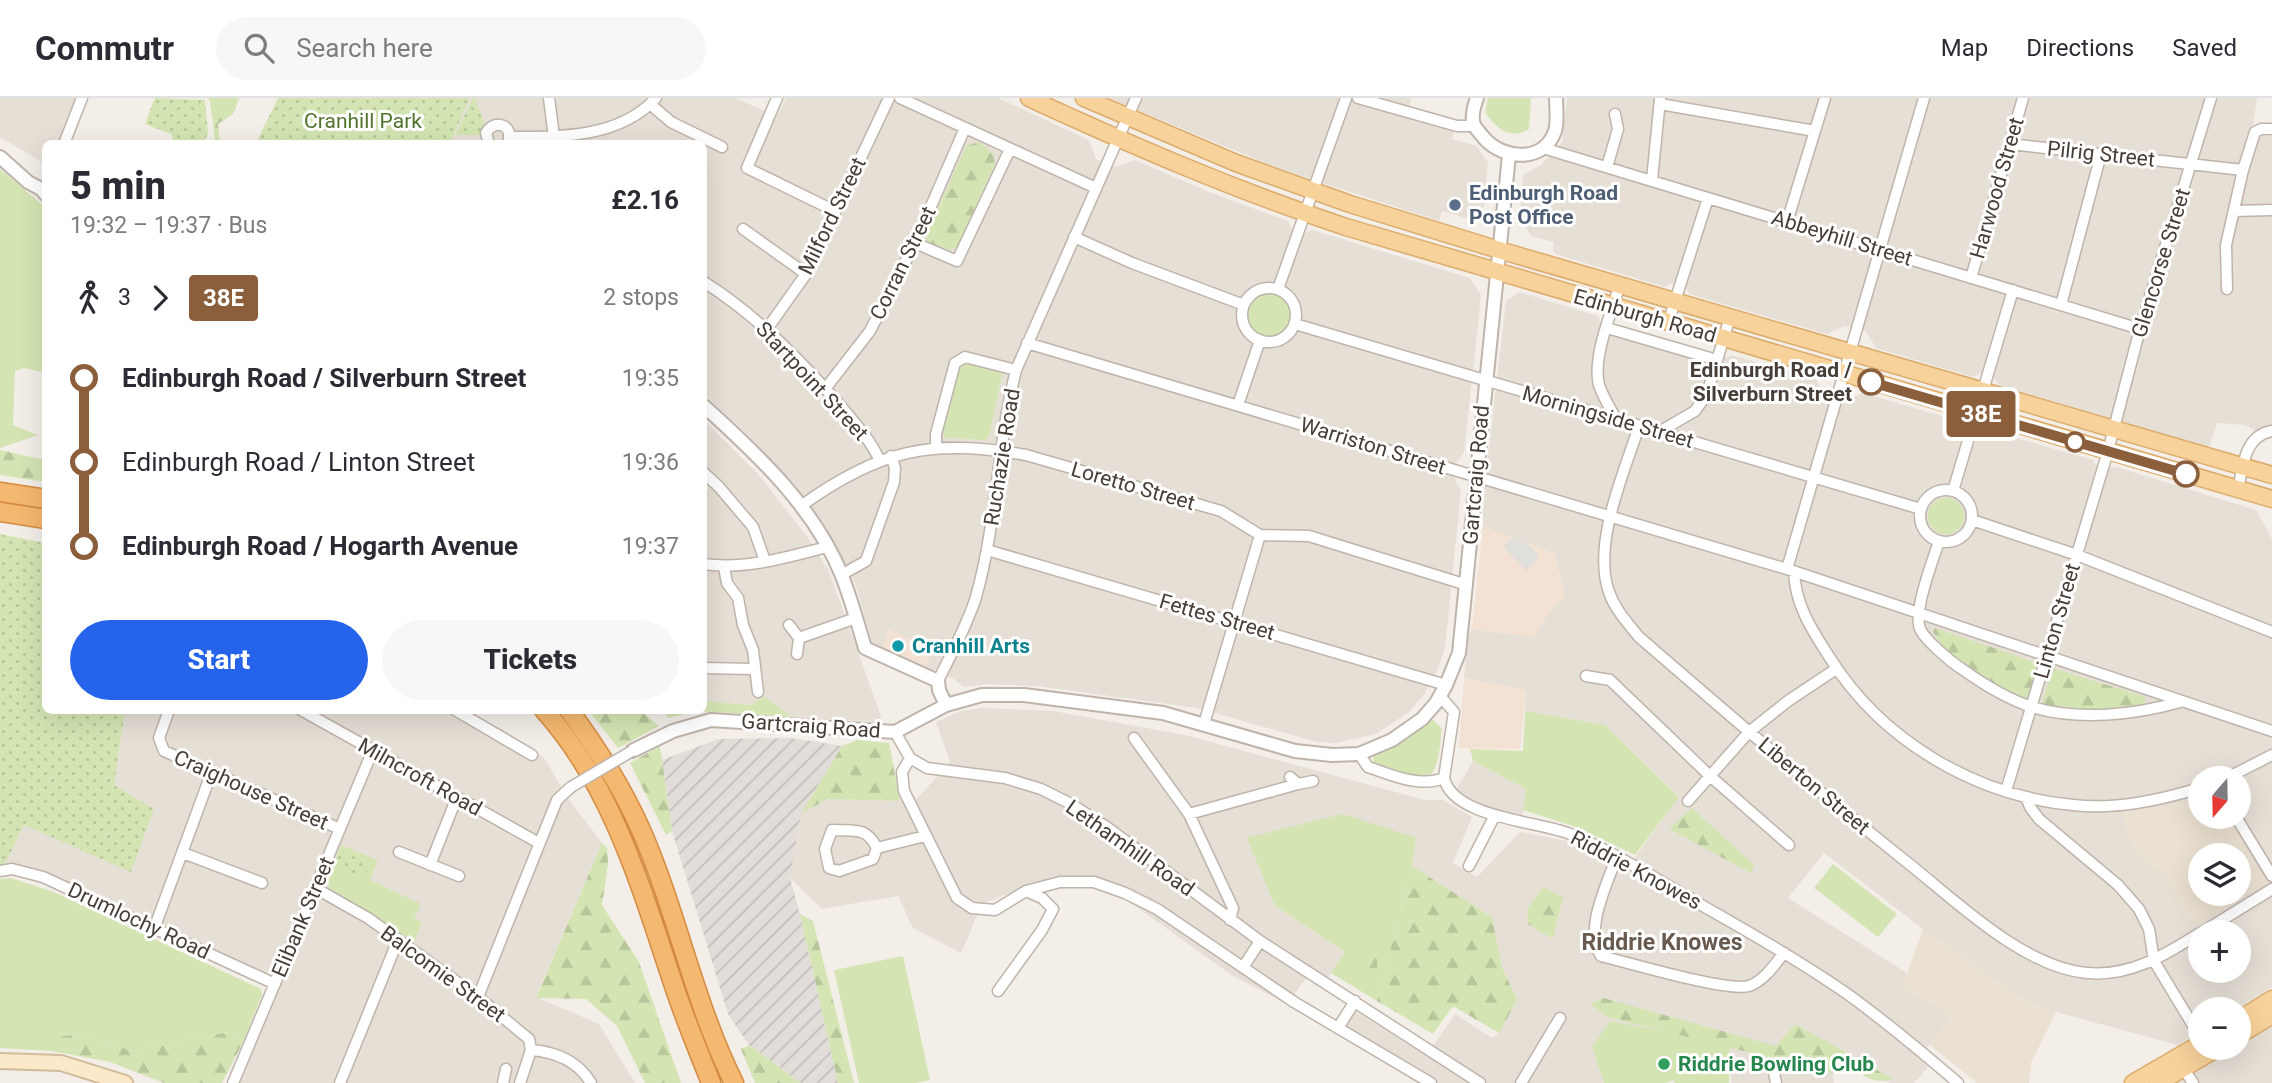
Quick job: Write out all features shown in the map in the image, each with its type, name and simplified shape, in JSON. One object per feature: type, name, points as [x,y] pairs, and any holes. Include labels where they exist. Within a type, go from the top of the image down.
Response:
[{"type":"highway","points":[[0,492],[42,498]]},
{"type":"highway","points":[[0,512],[42,518]]},
{"type":"highway","points":[[548,714],[589,771],[619,830],[688,1027],[711,1083]]},
{"type":"highway","points":[[572,714],[605,760],[641,830],[734,1083]]},
{"type":"highway","points":[[688,1027],[702,1083]]},
{"type":"main road","name":"Edinburgh Road","points":[[1029,98],[1224,184],[1304,213],[1668,323],[2272,499]]},
{"type":"main road","name":"Edinburgh Road","points":[[1084,98],[1246,167],[1311,191],[1499,250],[2272,475]]},
{"type":"main road","points":[[2251,1017],[2269,1012]]},
{"type":"main road","points":[[2251,1026],[2269,1012]]},
{"type":"main road","points":[[0,1061],[61,1063],[125,1083]]},
{"type":"main road","points":[[2133,1083],[2185,1070]]},
{"type":"main road","points":[[2158,1083],[2185,1070]]},
{"type":"street","points":[[66,140],[82,98]]},
{"type":"street","points":[[549,98],[554,137]]},
{"type":"street","points":[[777,98],[747,168],[835,211]]},
{"type":"street","name":"Milford Street","points":[[767,329],[806,274],[889,98]]},
{"type":"street","points":[[900,98],[1096,188]]},
{"type":"street","name":"Ruchazie Road","points":[[939,681],[975,600],[987,550],[1008,402],[1016,370],[1136,98]]},
{"type":"street","points":[[1278,289],[1346,98]]},
{"type":"street","points":[[1358,98],[1457,126],[1474,126]]},
{"type":"street","points":[[1476,98],[1473,110],[1474,126],[1491,146],[1509,155],[1527,154],[1543,148],[1555,131],[1556,98]]},
{"type":"street","points":[[1787,222],[1825,98]]},
{"type":"street","points":[[1924,98],[1814,478],[1791,570],[1794,590],[1807,623],[1857,696],[1886,724],[1924,753],[1966,776],[2026,797],[2074,806],[2122,805],[2165,799],[2188,792]]},
{"type":"street","name":"Harwood Street","points":[[1971,278],[2023,98]]},
{"type":"street","name":"Glencorse Street","points":[[2108,451],[2140,329],[2211,98]]},
{"type":"street","points":[[520,140],[611,128],[639,114],[653,101],[671,122],[722,146]]},
{"type":"street","points":[[1652,180],[1660,101],[1815,131]]},
{"type":"street","points":[[1607,167],[1618,129],[1615,114]]},
{"type":"street","points":[[488,140],[486,134],[489,127],[496,123],[509,130],[508,140]]},
{"type":"street","name":"Corran Street","points":[[825,389],[870,331],[915,243],[965,128]]},
{"type":"street","points":[[2227,289],[2226,245],[2244,170],[2255,132],[2272,129]]},
{"type":"street","points":[[589,131],[591,140]]},
{"type":"street","name":"Pilrig Street","points":[[2010,144],[2244,170]]},
{"type":"street","name":"Abbeyhill Street","points":[[1543,148],[2140,329]]},
{"type":"street","points":[[915,243],[957,261],[1010,149]]},
{"type":"street","points":[[2060,305],[2101,154]]},
{"type":"street","name":"Gartcraig Road","points":[[478,998],[557,800],[571,787],[632,751],[673,731],[711,720],[895,732],[946,705],[982,695],[1024,695],[1163,713],[1295,751],[1332,755],[1363,752],[1392,740],[1422,719],[1441,695],[1459,653],[1509,155]]},
{"type":"street","points":[[0,157],[28,182],[42,189]]},
{"type":"street","points":[[1668,323],[1708,198]]},
{"type":"street","points":[[2234,211],[2272,210]]},
{"type":"street","points":[[743,229],[751,239],[806,274]]},
{"type":"street","points":[[1074,237],[1157,273],[1244,305]]},
{"type":"street","name":"Startpoint Street","points":[[707,284],[767,329],[860,429],[880,461]]},
{"type":"street","points":[[1616,419],[1599,383],[1598,369],[1620,284]]},
{"type":"street","points":[[1262,289],[1278,289],[1292,299],[1297,316],[1295,324],[1291,332],[1277,341],[1260,341],[1247,330],[1242,313],[1244,305],[1248,298],[1262,289]]},
{"type":"street","points":[[1953,491],[2013,290]]},
{"type":"street","points":[[1659,432],[1695,411],[1707,394],[1730,317]]},
{"type":"street","name":"Morningside Street","points":[[1295,324],[1921,509]]},
{"type":"street","name":"Edinburgh Road","points":[[1607,328],[1717,360]]},
{"type":"street","points":[[1238,405],[1260,341]]},
{"type":"street","name":"Warriston Street","points":[[1027,343],[1791,570],[2272,731]]},
{"type":"street","points":[[936,447],[936,433],[955,363],[965,357],[1016,370]]},
{"type":"street","points":[[707,409],[801,506],[841,575],[864,648],[939,681],[939,690],[946,705]]},
{"type":"street","name":"Liberton Street","points":[[1639,426],[1604,545],[1604,567],[1609,592],[1620,614],[1639,637],[1818,792],[2003,938],[2041,961],[2086,973],[2118,972],[2154,961],[2188,940]]},
{"type":"street","points":[[2238,490],[2250,443],[2258,436],[2272,431]]},
{"type":"street","name":"Loretto Street","points":[[801,506],[826,488],[891,456],[936,447],[1001,450],[1221,511],[1260,535]]},
{"type":"street","name":"Linton Street","points":[[2007,791],[2108,451]]},
{"type":"street","points":[[841,575],[866,561],[894,482],[895,468],[891,456]]},
{"type":"street","points":[[707,476],[753,527],[765,561]]},
{"type":"street","points":[[1945,490],[1953,491],[1966,499],[1972,520],[1969,529],[1956,540],[1939,541],[1926,532],[1922,525],[1921,509],[1930,496],[1945,490]]},
{"type":"street","points":[[1972,520],[2077,555],[2272,632]]},
{"type":"street","points":[[1205,724],[1260,535],[1309,536],[1467,585]]},
{"type":"street","points":[[1939,541],[1919,613],[1920,629],[1947,660],[1987,687],[2032,707],[2061,712],[2108,715],[2155,709],[2181,702]]},
{"type":"street","points":[[707,564],[724,567],[827,547]]},
{"type":"street","name":"Fettes Street","points":[[987,550],[1234,622],[1441,695]]},
{"type":"street","points":[[724,567],[727,583],[738,598],[743,625],[753,650],[753,670],[758,692]]},
{"type":"street","points":[[799,638],[856,618]]},
{"type":"street","points":[[789,625],[799,638],[797,654]]},
{"type":"street","points":[[707,667],[753,670]]},
{"type":"street","points":[[1688,801],[1749,732],[1836,668]]},
{"type":"street","points":[[1586,676],[1610,680],[1710,776],[1789,845]]},
{"type":"street","points":[[1363,752],[1373,769],[1420,783],[1432,783],[1444,778],[1454,712],[1441,695]]},
{"type":"street","name":"Craighouse Street","points":[[168,714],[159,738],[164,751],[340,829]]},
{"type":"street","name":"Milncroft Road","points":[[308,714],[539,843]]},
{"type":"street","points":[[461,714],[532,755]]},
{"type":"street","points":[[895,732],[910,758]]},
{"type":"street","points":[[1134,738],[1189,814],[1233,908],[1230,920]]},
{"type":"street","name":"Elibank Street","points":[[233,1083],[373,751]]},
{"type":"street","points":[[2250,766],[2272,755]]},
{"type":"street","name":"Lethamhill Road","points":[[1431,1083],[1294,1002],[1157,909],[1125,893],[1094,882],[1060,881],[1026,891],[995,910],[972,908],[957,898],[904,791],[902,772],[910,758],[927,768],[1005,778],[1041,789],[1061,799],[1108,828],[1260,941],[1480,1083]]},
{"type":"street","points":[[154,929],[211,774]]},
{"type":"street","name":"Riddrie Knowes","points":[[1444,778],[1446,788],[1451,794],[1495,815],[1567,833],[1617,856],[1784,953],[1847,994],[1913,1044],[1958,1083]]},
{"type":"street","points":[[1189,814],[1294,780],[1313,781]]},
{"type":"street","points":[[430,865],[457,797]]},
{"type":"street","points":[[2026,797],[2039,819],[2118,885],[2139,909],[2149,929],[2154,961],[2188,1017]]},
{"type":"street","points":[[1469,866],[1495,815]]},
{"type":"street","points":[[832,830],[865,831],[877,848],[873,859],[839,871],[829,868],[825,849],[832,830]]},
{"type":"street","points":[[2244,830],[2272,876]]},
{"type":"street","points":[[877,848],[925,835]]},
{"type":"street","points":[[399,852],[458,876]]},
{"type":"street","points":[[183,853],[262,883]]},
{"type":"street","points":[[1617,856],[1595,926],[1597,951],[1601,956],[1725,986],[1748,986],[1759,981],[1784,953]]},
{"type":"street","name":"Drumlochy Road","points":[[0,871],[12,869],[43,877],[275,984]]},
{"type":"street","name":"Balcomie Street","points":[[315,888],[368,918],[478,998],[529,1039],[531,1050]]},
{"type":"street","name":"Liberton Street","points":[[2221,920],[2272,889]]},
{"type":"street","points":[[998,991],[1042,930],[1053,909],[1041,898],[1026,891]]},
{"type":"street","points":[[340,1083],[398,940]]},
{"type":"street","points":[[1244,966],[1260,941]]},
{"type":"street","points":[[1338,1028],[1355,1001]]},
{"type":"street","points":[[1521,1083],[1560,1018]]},
{"type":"street","points":[[520,1083],[531,1050],[549,1051],[571,1061],[591,1083]]},
{"type":"street","points":[[1773,1067],[1776,1083]]},
{"type":"street","points":[[503,1083],[506,1069]]},
{"type":"shaded area","points":[[0,98],[77,98],[59,140],[42,140],[42,162],[0,137]]},
{"type":"shaded area","points":[[470,98],[735,98],[777,116],[786,98],[998,98],[1089,140],[1096,159],[1117,167],[1135,160],[1209,192],[1288,221],[1291,228],[1304,233],[1312,230],[1470,278],[1481,295],[1464,453],[1457,461],[1455,480],[1461,490],[1445,648],[1438,669],[1425,693],[1409,712],[1376,734],[1336,743],[1317,742],[1197,708],[1037,686],[987,684],[964,687],[954,679],[872,642],[855,583],[818,517],[794,485],[751,438],[707,397],[707,140],[452,140]]},
{"type":"shaded area","points":[[1108,98],[1411,98],[1407,119],[1454,132],[1452,139],[1477,146],[1488,163],[1484,207],[1466,218],[1442,211],[1439,221],[1280,169]]},
{"type":"shaded area","points":[[1567,98],[2257,98],[2253,124],[2246,136],[2272,136],[2272,426],[2256,431],[2245,425],[2217,423],[2209,447],[1999,385],[1993,376],[1980,373],[1973,377],[1876,348],[1866,331],[1844,326],[1827,334],[1689,294],[1686,287],[1672,283],[1665,287],[1555,254],[1554,242],[1531,236],[1520,218],[1523,175],[1541,165],[1562,142]]},
{"type":"shaded area","points":[[1519,292],[1598,316],[1601,323],[1599,331],[1721,368],[1724,358],[1731,355],[1816,379],[1826,397],[1845,402],[1862,393],[1963,422],[1965,426],[1977,430],[1982,428],[2256,510],[2272,539],[2272,987],[2251,1000],[2251,997],[2188,997],[2188,1039],[2178,1045],[2056,1012],[2026,1002],[1923,929],[1824,853],[1788,898],[1907,973],[1903,987],[1953,1015],[1919,1058],[1928,1067],[1914,1083],[1891,1083],[1831,1063],[1834,1083],[1731,1083],[1730,1044],[1592,1047],[1604,1083],[1417,1083],[1339,1035],[1355,1011],[1426,1056],[1455,1014],[1492,1038],[1499,1033],[1517,1000],[1502,967],[1492,917],[1412,866],[1415,838],[1275,906],[1345,952],[1328,978],[1313,969],[1287,1004],[1233,976],[1124,898],[1101,878],[1054,876],[982,904],[961,953],[913,928],[898,896],[822,909],[790,878],[801,814],[827,799],[917,799],[950,762],[936,722],[961,711],[981,708],[1053,711],[1185,735],[1425,800],[1443,800],[1472,817],[1453,863],[1477,877],[1520,832],[1567,841],[1626,870],[1679,796],[1605,725],[1525,711],[1526,690],[1464,678],[1469,634],[1472,629],[1533,637],[1551,610],[1565,596],[1554,553],[1483,526],[1483,499],[1506,301]]},
{"type":"shaded area","points":[[707,423],[758,474],[806,535],[829,571],[883,722],[792,717],[764,696],[751,705],[707,701]]},
{"type":"shaded area","points":[[1483,526],[1554,553],[1565,596],[1551,610],[1533,637],[1472,629]]},
{"type":"shaded area","points":[[1513,537],[1528,544],[1539,556],[1527,571],[1503,547]]},
{"type":"shaded area","points":[[889,629],[933,649],[925,668],[882,649]]},
{"type":"shaded area","points":[[1464,678],[1526,690],[1520,749],[1459,748]]},
{"type":"shaded area","points":[[125,714],[470,714],[544,758],[570,801],[602,843],[536,997],[599,1024],[635,1083],[240,1083],[279,984],[5,864],[24,825],[130,871],[114,785]]},
{"type":"shaded area","points":[[791,738],[842,746],[801,814],[790,878],[838,1083],[801,1083],[749,1045],[728,1014],[672,831],[662,760],[718,739]]},
{"type":"shaded area","points":[[1473,761],[1526,789],[1522,817],[1484,806],[1456,790]]},
{"type":"shaded area","points":[[2188,800],[2188,830],[2236,830],[2243,843],[2188,843],[2188,906],[2228,906],[2206,920],[2190,920],[2165,877],[2136,851],[2127,837],[2123,811],[2160,807]]},
{"type":"shaded area","points":[[2251,856],[2266,881],[2251,892]]},
{"type":"shaded area","points":[[1923,929],[2026,1002],[2056,1012],[2031,1063],[2029,1083],[1977,1083],[1930,1045],[1952,1015],[1902,987]]},
{"type":"shaded area","points":[[2272,1023],[2272,1083],[2176,1083],[2212,1060],[2251,1060],[2251,1036]]},
{"type":"green space","points":[[155,98],[205,100],[208,133],[205,140],[173,140],[171,134],[145,124]]},
{"type":"green space","points":[[208,98],[239,98],[233,114],[218,124],[220,140],[214,140]]},
{"type":"green space","name":"Cranhill Park","points":[[278,98],[470,98],[451,140],[257,140]]},
{"type":"green space","points":[[473,98],[485,125],[482,135],[455,135]]},
{"type":"green space","points":[[1488,98],[1531,98],[1529,129],[1516,134],[1499,128],[1485,112]]},
{"type":"green space","points":[[979,142],[993,154],[995,164],[957,247],[949,250],[928,243],[926,236],[966,146]]},
{"type":"green space","points":[[0,169],[42,205],[42,372],[24,368],[15,371],[13,425],[38,435],[0,448]]},
{"type":"green space","points":[[1269,294],[1284,300],[1290,315],[1284,330],[1269,336],[1254,330],[1248,315],[1254,300]]},
{"type":"green space","points":[[967,362],[999,370],[1002,375],[989,437],[985,440],[946,438],[942,433],[959,367]]},
{"type":"green space","points":[[0,450],[42,459],[42,482],[0,475]]},
{"type":"green space","points":[[1946,498],[1958,504],[1964,516],[1958,528],[1946,534],[1934,528],[1928,516],[1934,504]]},
{"type":"green space","points":[[0,534],[42,542],[42,714],[125,714],[114,785],[154,809],[131,872],[24,825],[5,864],[0,865]]},
{"type":"green space","points":[[1935,628],[2038,663],[2029,701],[1989,681],[1950,655],[1933,632]]},
{"type":"green space","points":[[2053,668],[2145,697],[2145,704],[2094,709],[2042,703]]},
{"type":"green space","points":[[764,696],[792,717],[707,712],[707,701],[751,705]]},
{"type":"green space","points":[[1525,711],[1605,725],[1679,797],[1635,855],[1576,827],[1523,810],[1526,789],[1473,761],[1470,749],[1523,751]]},
{"type":"green space","points":[[591,714],[645,714],[659,726],[618,748]]},
{"type":"green space","points":[[666,714],[686,714],[668,718]]},
{"type":"green space","points":[[1429,720],[1433,720],[1442,729],[1438,759],[1428,776],[1422,779],[1373,762],[1374,755],[1406,739]]},
{"type":"green space","points":[[857,740],[889,743],[900,801],[827,799],[801,814],[842,746]]},
{"type":"green space","points":[[660,746],[672,831],[666,835],[630,763]]},
{"type":"green space","points":[[1692,808],[1754,865],[1751,873],[1669,829]]},
{"type":"green space","points":[[1343,814],[1416,838],[1412,866],[1377,1001],[1331,973],[1345,952],[1275,906],[1247,838]]},
{"type":"green space","points":[[602,843],[607,848],[608,864],[602,905],[639,962],[681,1083],[645,1083],[617,1026],[586,999],[536,998]]},
{"type":"green space","points":[[341,845],[378,860],[370,880],[421,904],[414,918],[422,923],[414,942],[378,918],[333,894],[325,883]]},
{"type":"green space","points":[[340,850],[370,863],[364,878],[334,865]]},
{"type":"green space","points":[[1833,864],[1897,914],[1878,937],[1814,888]]},
{"type":"green space","points":[[1412,866],[1492,917],[1502,967],[1517,1000],[1499,1033],[1453,1006],[1433,1034],[1377,1001]]},
{"type":"green space","points":[[11,878],[54,892],[261,989],[262,995],[243,1042],[233,1031],[132,1051],[80,1034],[52,1038],[51,1051],[0,1048],[0,879]]},
{"type":"green space","points":[[1543,887],[1563,897],[1553,939],[1528,924],[1527,909]]},
{"type":"green space","points":[[800,914],[813,921],[854,1083],[838,1083]]},
{"type":"green space","points":[[1358,928],[1363,928],[1377,945],[1377,974],[1365,982],[1361,979],[1367,948],[1360,938]]},
{"type":"green space","points":[[903,956],[930,1080],[915,1083],[859,1083],[834,970]]},
{"type":"green space","points":[[1603,998],[1776,1046],[1795,1024],[1893,1079],[1872,1080],[1856,1068],[1832,1073],[1607,1017],[1590,1004]]},
{"type":"green space","name":"Riddrie Bowling Club","points":[[1610,1021],[1730,1044],[1729,1083],[1675,1083],[1673,1080],[1666,1083],[1604,1083],[1592,1047]]},
{"type":"green space","points":[[233,1031],[243,1042],[222,1083],[164,1083],[110,1062],[51,1051],[51,1038],[80,1034],[132,1051]]},
{"type":"green space","points":[[749,1045],[801,1083],[755,1083],[741,1049]]},
{"type":"bus line","name":"38E","points":[[1871,382],[2186,474]]},
{"type":"place","name":"Edinburgh Road Post Office","points":[[1455,205]]},
{"type":"place","name":"Edinburgh Road / Silverburn Street","points":[[1871,382]]},
{"type":"place","name":"Cranhill Arts","points":[[898,646]]},
{"type":"place","name":"Riddrie Bowling Club","points":[[1664,1064]]},
{"type":"district","name":"Riddrie Knowes","points":[[1662,942]]}]
